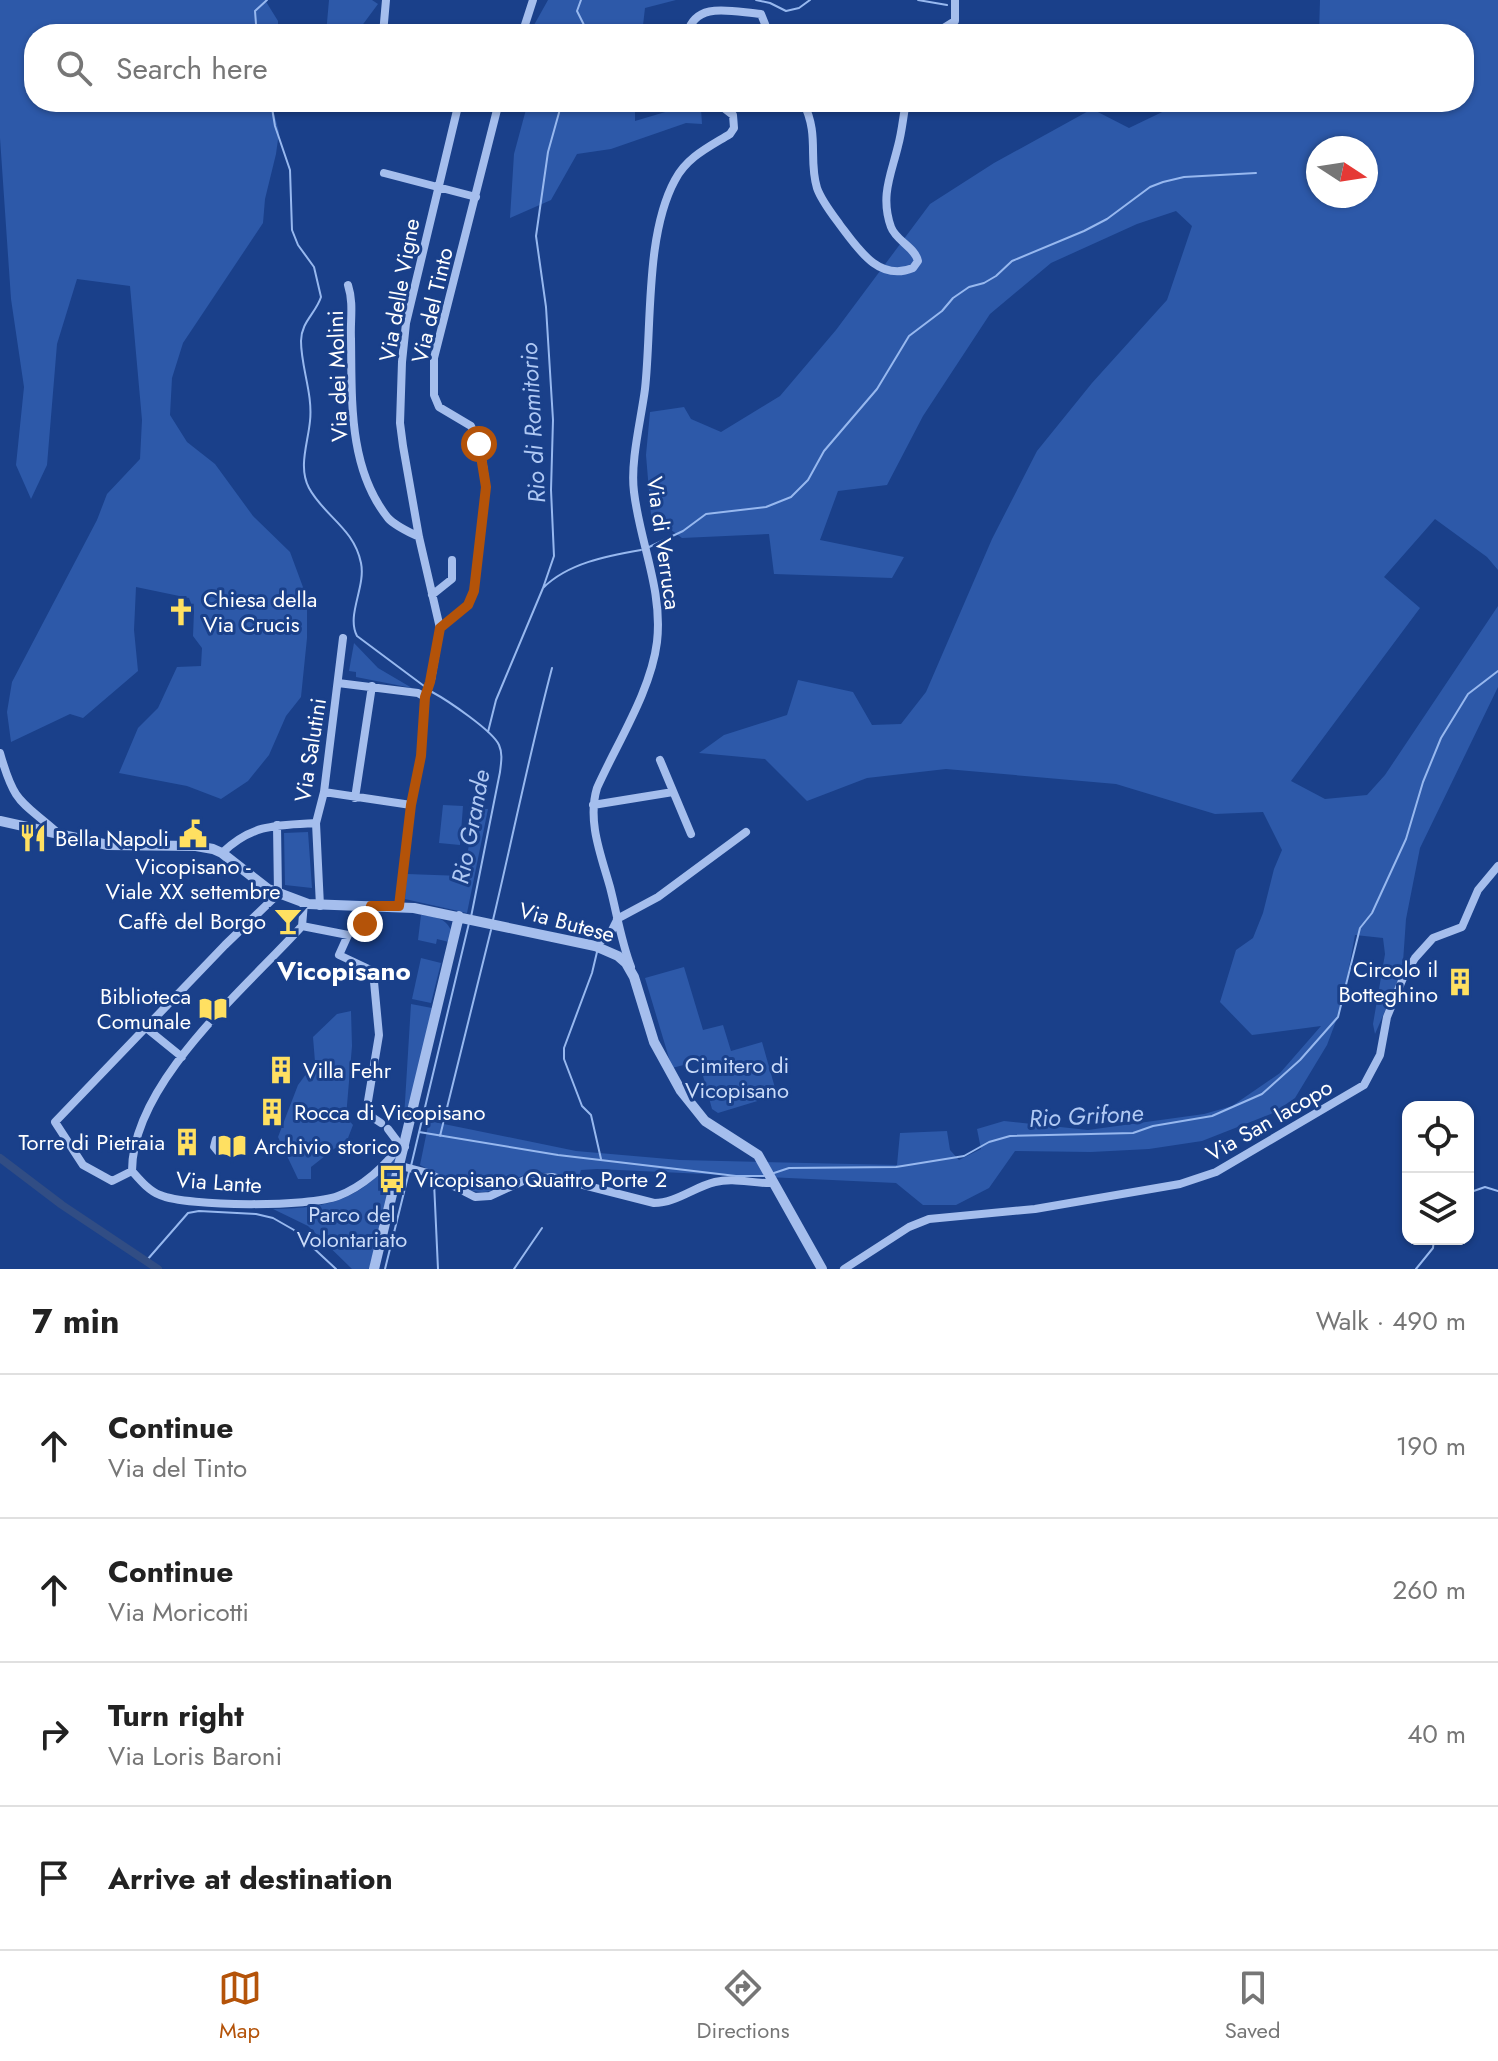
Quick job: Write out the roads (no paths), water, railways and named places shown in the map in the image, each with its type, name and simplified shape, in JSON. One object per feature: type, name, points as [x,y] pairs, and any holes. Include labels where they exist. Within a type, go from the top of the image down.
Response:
[{"type":"street","points":[[384,24],[386,0]]},
{"type":"street","points":[[525,24],[533,0]]},
{"type":"street","points":[[950,24],[955,21],[955,0]]},
{"type":"street","points":[[690,24],[696,15],[711,10],[761,14],[765,24]]},
{"type":"street","name":"Via delle Vigne","points":[[440,628],[419,537],[403,446],[401,388],[406,323],[456,112]]},
{"type":"street","name":"Via del Tinto","points":[[440,628],[468,605],[474,591],[486,487],[479,444],[471,426],[439,407],[433,382],[439,335],[497,112]]},
{"type":"street","name":"Via di Verruca","points":[[634,977],[594,828],[593,805],[656,651],[658,602],[634,490],[657,237],[667,196],[682,169],[696,155],[730,134],[734,128],[733,115],[729,112]]},
{"type":"street","points":[[807,112],[812,123],[818,191],[869,261],[885,270],[899,273],[913,268],[918,261],[917,255],[890,225],[886,198],[904,112]]},
{"type":"street","points":[[384,173],[476,197]]},
{"type":"street","name":"Via dei Molini","points":[[348,285],[353,301],[351,394],[358,457],[389,520],[419,537]]},
{"type":"street","points":[[432,595],[452,579],[452,560]]},
{"type":"street","points":[[399,906],[411,805],[421,756],[425,696],[440,628]]},
{"type":"street","name":"Via Salutini","points":[[320,906],[316,823],[324,792],[343,638]]},
{"type":"street","name":"Via Salutini","points":[[338,683],[425,696]]},
{"type":"street","points":[[355,798],[372,686]]},
{"type":"street","points":[[0,753],[14,794],[25,808],[59,834]]},
{"type":"street","points":[[660,760],[691,834]]},
{"type":"street","points":[[324,792],[411,805]]},
{"type":"street","points":[[593,805],[673,792]]},
{"type":"street","points":[[0,821],[108,845],[196,846],[222,853],[244,835],[277,825],[316,823]]},
{"type":"street","points":[[277,825],[278,894],[55,1122],[83,1165],[112,1181],[132,1171],[136,1140],[148,1109],[182,1057],[222,1009],[302,926],[304,903]]},
{"type":"street","points":[[609,952],[610,934],[617,919],[658,897],[746,832]]},
{"type":"street","name":"Via Butese","points":[[222,853],[260,884],[304,903],[320,906],[399,906],[478,920],[595,946],[626,963],[634,977],[659,1053],[689,1102],[705,1121],[756,1153],[822,1269]]},
{"type":"street","name":"Via San Iacopo","points":[[844,1269],[909,1227],[929,1219],[1035,1209],[1201,1179],[1364,1085],[1380,1055],[1387,1017],[1415,958],[1433,938],[1462,927],[1478,890],[1498,866]]},
{"type":"street","points":[[371,906],[365,924],[348,935],[339,955],[373,971],[379,1035],[366,1113],[385,1126],[402,1146]]},
{"type":"street","points":[[374,1269],[404,1167],[402,1146],[478,920]]},
{"type":"street","points":[[302,926],[348,935]]},
{"type":"street","points":[[595,946],[610,934]]},
{"type":"street","points":[[609,952],[622,941]]},
{"type":"street","points":[[145,1027],[182,1057]]},
{"type":"street","points":[[215,1139],[213,1147],[217,1152]]},
{"type":"street","name":"Via Lante","points":[[132,1171],[160,1196],[183,1200],[307,1203],[332,1199],[356,1188],[402,1146]]},
{"type":"street","points":[[404,1167],[475,1197],[490,1196],[525,1180],[552,1177],[654,1203],[669,1201],[714,1182],[773,1183]]},
{"type":"waterway","name":"Rio Grande","points":[[256,24],[255,11],[267,0]]},
{"type":"waterway","name":"Rio di Romitorio","points":[[581,0],[577,11],[584,24]]},
{"type":"waterway","points":[[756,0],[786,11],[799,8],[810,0]]},
{"type":"waterway","points":[[918,0],[947,5]]},
{"type":"waterway","name":"Rio Grande","points":[[273,112],[290,170],[292,230],[298,245],[314,267],[321,297],[303,328],[301,341],[310,411],[304,463],[306,480],[315,498],[352,540],[361,563],[354,619],[357,636],[424,686]]},
{"type":"waterway","name":"Rio di Romitorio","points":[[488,732],[496,700],[554,556],[551,490],[553,420],[546,307],[536,236],[548,152],[559,112]]},
{"type":"waterway","points":[[647,548],[683,531],[706,514],[766,507],[791,497],[808,480],[824,451],[877,389],[909,336],[969,287],[996,276],[1012,261],[1107,219],[1150,187],[1184,177],[1256,173]]},
{"type":"waterway","points":[[543,588],[576,567],[641,550]]},
{"type":"waterway","points":[[493,920],[552,668]]},
{"type":"waterway","name":"Rio Grifone","points":[[774,1173],[789,1168],[896,1167],[964,1156],[989,1142],[1010,1136],[1133,1133],[1153,1126],[1212,1116],[1262,1094],[1300,1060],[1338,1017],[1360,928],[1372,913],[1406,839],[1423,782],[1441,738],[1468,694],[1498,671]]},
{"type":"waterway","name":"Rio Grande","points":[[432,692],[488,732],[501,752],[500,772],[471,917]]},
{"type":"waterway","name":"Rio Grande","points":[[411,1166],[469,923]]},
{"type":"waterway","points":[[440,1136],[491,930]]},
{"type":"waterway","points":[[597,952],[564,1048],[564,1059],[582,1106],[591,1115],[601,1159]]},
{"type":"waterway","name":"Rio Grifone","points":[[419,1132],[558,1155],[736,1176],[764,1176]]},
{"type":"waterway","points":[[0,1158],[62,1205],[158,1269]]},
{"type":"waterway","name":"Rio Grande","points":[[385,1269],[409,1172]]},
{"type":"waterway","points":[[434,1182],[438,1269]]},
{"type":"waterway","points":[[1474,1191],[1485,1187],[1498,1191]]},
{"type":"waterway","points":[[147,1260],[188,1213],[199,1211],[273,1218],[294,1230],[336,1269]]},
{"type":"waterway","points":[[514,1269],[542,1228]]},
{"type":"waterway","points":[[1416,1269],[1433,1245]]},
{"type":"place","name":"Chiesa della Via Crucis","points":[[181,612]]},
{"type":"place","name":"Vicopisano - Viale XX settembre","points":[[193,834]]},
{"type":"place","name":"Bella Napoli","points":[[33,838]]},
{"type":"place","name":"Caffè del Borgo","points":[[288,921]]},
{"type":"place","name":"Circolo il Botteghino","points":[[1460,982]]},
{"type":"place","name":"Biblioteca Comunale","points":[[213,1009]]},
{"type":"place","name":"Villa Fehr","points":[[281,1070]]},
{"type":"place","name":"Rocca di Vicopisano","points":[[272,1112]]},
{"type":"place","name":"Torre di Pietraia","points":[[187,1142]]},
{"type":"place","name":"Archivio storico","points":[[232,1146]]},
{"type":"place","name":"Vicopisano Quattro Porte 2","points":[[392,1179]]},
{"type":"district","name":"Vicopisano","points":[[344,971]]},
{"type":"park label","name":"Cimitero di Vicopisano","points":[[737,1078]]},
{"type":"park label","name":"Parco del Volontariato","points":[[352,1226]]}]
